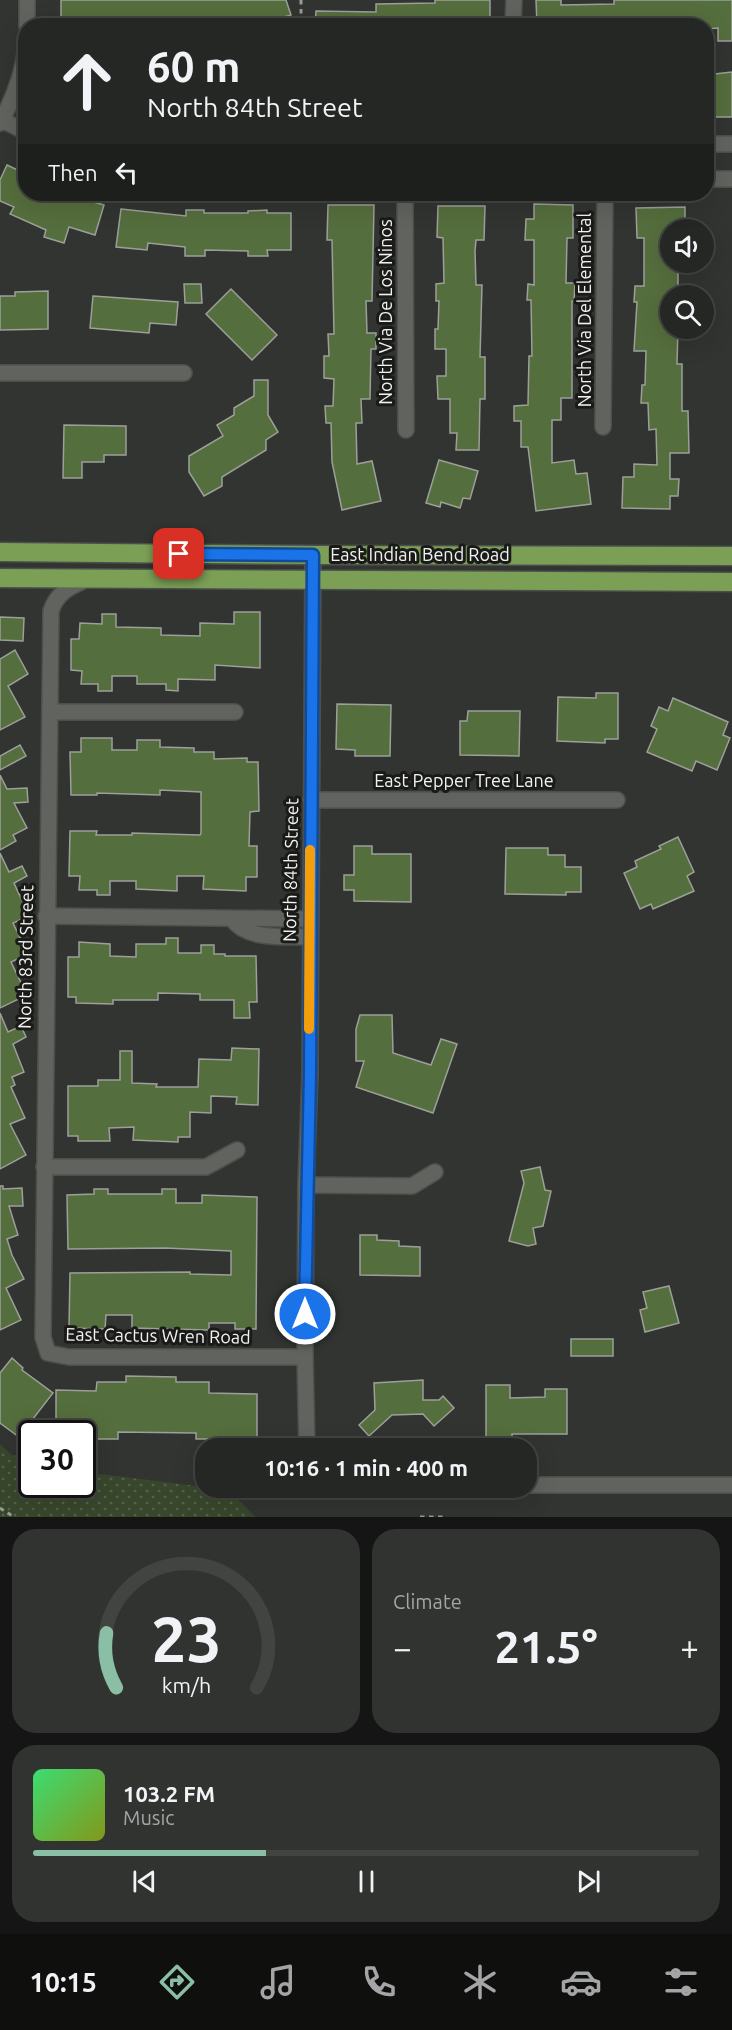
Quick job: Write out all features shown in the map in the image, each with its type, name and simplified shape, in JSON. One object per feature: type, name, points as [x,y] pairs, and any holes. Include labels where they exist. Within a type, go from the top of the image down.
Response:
[{"type":"main road","name":"East Indian Bend Road","points":[[0,552],[732,556]]},
{"type":"main road","name":"East Indian Bend Road","points":[[0,578],[732,582]]},
{"type":"street","points":[[27,0],[27,18]]},
{"type":"street","points":[[513,18],[514,0]]},
{"type":"street","points":[[18,81],[1,122],[18,129]]},
{"type":"street","points":[[714,144],[732,144]]},
{"type":"street","points":[[714,179],[732,179]]},
{"type":"street","name":"North Via De Los Ninos","points":[[405,201],[406,430]]},
{"type":"street","name":"North Via Del Elemental","points":[[603,427],[605,201]]},
{"type":"street","points":[[0,373],[184,373]]},
{"type":"street","name":"North 84th Street","points":[[307,1438],[306,1185],[310,1074],[309,920],[313,555]]},
{"type":"street","name":"North 83rd Street","points":[[48,1353],[43,1337],[51,611],[56,599],[64,591],[88,579]]},
{"type":"street","points":[[50,712],[235,712]]},
{"type":"street","name":"East Pepper Tree Lane","points":[[311,800],[617,800]]},
{"type":"street","points":[[46,916],[309,920]]},
{"type":"street","points":[[232,919],[237,927],[262,936],[309,937]]},
{"type":"street","points":[[44,1167],[206,1167],[237,1150]]},
{"type":"street","points":[[306,1185],[412,1186],[435,1172]]},
{"type":"street","name":"East Cactus Wren Road","points":[[48,1353],[69,1357],[305,1357]]},
{"type":"street","points":[[537,1485],[732,1485]]},
{"type":"path","points":[[301,0],[301,18]]},
{"type":"path","points":[[0,1508],[14,1517]]},
{"type":"path","points":[[420,1517],[447,1517]]},
{"type":"green space","points":[[0,1444],[12,1455],[18,1456],[18,1498],[96,1498],[96,1474],[195,1486],[195,1498],[237,1498],[255,1517],[0,1517]]},
{"type":"building","points":[[61,0],[286,0],[291,15],[280,18],[61,18]]},
{"type":"building","points":[[435,0],[490,0],[490,18],[316,18],[316,11],[376,12],[376,4],[435,3]]},
{"type":"building","points":[[536,0],[561,0],[561,5],[614,4],[614,0],[732,0],[732,41],[718,41],[718,28],[714,28],[714,18],[537,18]]},
{"type":"building","points":[[732,72],[732,117],[714,117],[714,74]]},
{"type":"building","points":[[7,165],[18,170],[18,201],[90,201],[104,205],[95,235],[69,227],[64,243],[44,237],[46,230],[10,214],[14,207],[0,201],[0,180]]},
{"type":"building","points":[[534,204],[573,205],[573,238],[567,238],[566,283],[575,283],[574,301],[572,301],[572,398],[561,398],[561,420],[552,420],[552,463],[574,460],[576,474],[587,473],[591,504],[536,511],[528,447],[521,447],[521,421],[514,421],[514,406],[528,405],[529,356],[532,356],[531,300],[527,300],[528,284],[534,285],[534,240],[525,240],[526,219],[534,219]]},
{"type":"building","points":[[328,205],[374,205],[372,301],[366,301],[367,333],[376,333],[376,349],[371,349],[370,399],[361,399],[362,423],[356,423],[357,464],[372,461],[381,501],[342,510],[332,462],[331,423],[326,423],[325,406],[333,406],[334,379],[324,378],[324,356],[329,356],[328,334],[334,334],[332,240],[327,240]]},
{"type":"building","points":[[438,206],[485,206],[484,240],[476,240],[475,251],[476,285],[482,285],[480,357],[485,357],[485,399],[480,399],[479,450],[456,450],[457,433],[450,433],[450,399],[438,399],[437,376],[446,376],[446,349],[435,349],[439,301],[436,301],[436,284],[444,283],[443,238],[437,237]]},
{"type":"building","points":[[685,207],[685,219],[660,219],[660,273],[678,273],[678,285],[660,285],[660,339],[678,339],[677,364],[682,364],[682,411],[688,411],[689,453],[670,453],[670,479],[679,479],[678,496],[670,496],[670,509],[622,508],[623,477],[634,477],[634,464],[657,465],[656,429],[649,430],[648,403],[641,403],[642,385],[645,385],[646,351],[634,351],[637,302],[634,302],[635,286],[644,286],[644,238],[637,238],[636,208]]},
{"type":"building","points":[[121,209],[186,216],[186,210],[204,210],[204,213],[248,213],[248,211],[267,210],[267,213],[291,213],[291,250],[267,250],[268,256],[248,256],[248,251],[205,250],[205,256],[185,256],[185,247],[148,243],[147,250],[116,247]]},
{"type":"building","points":[[184,284],[201,284],[202,303],[185,303]]},
{"type":"building","points":[[231,289],[277,335],[252,360],[206,314]]},
{"type":"building","points":[[48,291],[48,329],[0,330],[0,296],[15,296],[15,292]]},
{"type":"building","points":[[93,296],[178,302],[176,325],[150,323],[149,333],[90,328]]},
{"type":"building","points":[[254,380],[268,380],[268,415],[278,432],[266,440],[266,450],[222,477],[222,486],[204,496],[189,472],[189,456],[223,436],[217,425],[234,415],[234,408],[254,396]]},
{"type":"building","points":[[64,425],[126,426],[126,455],[104,455],[104,462],[82,462],[82,478],[63,478]]},
{"type":"building","points":[[439,460],[478,471],[470,499],[463,498],[460,508],[441,502],[440,507],[426,503]]},
{"type":"building","points":[[234,612],[260,612],[260,668],[215,665],[215,680],[178,679],[178,691],[166,690],[166,684],[137,684],[137,676],[112,676],[112,691],[98,691],[98,684],[81,684],[82,671],[71,670],[71,639],[79,639],[80,623],[102,624],[102,614],[116,614],[116,627],[161,628],[161,635],[200,636],[200,623],[234,624]]},
{"type":"building","points":[[0,617],[24,618],[23,641],[0,640]]},
{"type":"building","points":[[15,650],[28,674],[8,686],[25,717],[0,730],[0,659]]},
{"type":"building","points":[[596,693],[618,693],[618,739],[605,739],[605,743],[557,741],[558,697],[596,698]]},
{"type":"building","points":[[673,698],[728,722],[723,735],[730,738],[717,770],[696,761],[692,771],[647,752],[657,729],[651,726],[659,707],[668,711]]},
{"type":"building","points":[[337,704],[391,705],[390,756],[355,756],[355,750],[336,749]]},
{"type":"building","points":[[468,711],[520,711],[519,756],[460,755],[460,721],[467,721]]},
{"type":"building","points":[[81,738],[112,738],[112,750],[137,750],[137,740],[160,740],[160,747],[194,748],[194,752],[214,752],[214,759],[247,758],[247,762],[258,762],[259,811],[250,812],[249,846],[257,846],[257,877],[246,877],[246,891],[203,889],[204,876],[177,876],[177,891],[136,889],[136,881],[110,881],[110,895],[97,895],[97,890],[79,890],[80,876],[69,876],[70,831],[97,831],[96,835],[132,835],[132,833],[200,835],[201,833],[201,792],[160,790],[160,795],[97,793],[97,795],[71,795],[70,752],[81,752]]},
{"type":"building","points":[[20,745],[26,756],[0,770],[0,756]]},
{"type":"building","points":[[0,775],[7,789],[27,788],[28,802],[14,803],[27,828],[13,835],[16,841],[0,850]]},
{"type":"building","points":[[678,837],[694,872],[687,876],[694,891],[653,909],[651,904],[640,909],[624,873],[637,867],[635,861],[661,849],[659,846]]},
{"type":"building","points":[[354,846],[372,846],[372,854],[411,854],[411,902],[354,901],[354,890],[344,890],[344,875],[354,875]]},
{"type":"building","points":[[506,848],[548,848],[548,855],[565,855],[565,867],[581,867],[581,892],[566,892],[566,895],[505,894]]},
{"type":"building","points":[[0,853],[9,872],[22,866],[27,876],[14,883],[29,916],[13,923],[28,954],[11,962],[27,995],[0,1008]]},
{"type":"building","points":[[166,938],[178,938],[178,953],[201,953],[201,945],[214,945],[214,954],[256,956],[257,1002],[249,1002],[250,1018],[234,1018],[234,1000],[200,1000],[200,994],[158,993],[158,1000],[113,1000],[113,1004],[76,1003],[76,997],[68,997],[68,957],[79,957],[79,942],[110,944],[110,956],[136,957],[136,944],[166,944]]},
{"type":"building","points":[[0,1013],[8,1032],[21,1026],[26,1037],[13,1044],[24,1072],[12,1077],[15,1085],[11,1087],[25,1118],[10,1124],[26,1155],[0,1169]]},
{"type":"building","points":[[360,1015],[392,1015],[393,1053],[431,1065],[441,1039],[457,1044],[433,1113],[356,1087],[364,1061],[356,1061],[356,1029]]},
{"type":"building","points":[[232,1048],[259,1049],[258,1105],[236,1104],[237,1097],[211,1096],[211,1113],[190,1112],[190,1137],[178,1137],[178,1142],[133,1140],[134,1127],[109,1128],[110,1141],[78,1141],[78,1136],[68,1136],[68,1086],[98,1086],[98,1080],[120,1080],[120,1051],[132,1051],[132,1083],[157,1084],[156,1087],[198,1087],[199,1059],[231,1060]]},
{"type":"building","points":[[540,1167],[545,1190],[551,1191],[543,1226],[533,1228],[536,1244],[528,1246],[509,1241],[524,1183],[521,1171]]},
{"type":"building","points":[[0,1186],[3,1186],[3,1189],[22,1188],[23,1206],[9,1206],[18,1235],[7,1239],[24,1279],[6,1288],[21,1320],[0,1330]]},
{"type":"building","points":[[94,1189],[108,1189],[108,1194],[162,1194],[162,1189],[176,1189],[176,1203],[202,1203],[202,1195],[257,1197],[256,1329],[235,1329],[235,1323],[209,1323],[209,1330],[132,1328],[132,1315],[106,1315],[105,1329],[69,1328],[70,1273],[190,1272],[190,1274],[231,1275],[231,1251],[165,1248],[68,1249],[67,1195],[94,1194]]},
{"type":"building","points":[[360,1235],[377,1235],[377,1240],[399,1241],[399,1246],[420,1247],[420,1276],[360,1275]]},
{"type":"building","points":[[669,1286],[679,1323],[645,1332],[640,1310],[647,1308],[643,1292]]},
{"type":"building","points":[[571,1339],[613,1339],[613,1356],[571,1356]]},
{"type":"building","points":[[12,1358],[23,1368],[22,1370],[53,1393],[32,1420],[18,1420],[18,1436],[0,1423],[0,1373]]},
{"type":"building","points":[[126,1376],[176,1377],[176,1382],[209,1382],[209,1393],[257,1394],[257,1438],[196,1438],[196,1433],[118,1432],[118,1439],[96,1439],[96,1420],[56,1420],[56,1390],[96,1391],[97,1382],[126,1382]]},
{"type":"building","points":[[423,1380],[423,1400],[439,1400],[443,1396],[454,1408],[434,1426],[423,1414],[392,1415],[369,1436],[359,1425],[375,1410],[374,1383]]},
{"type":"building","points":[[486,1385],[510,1385],[510,1398],[545,1397],[545,1389],[567,1389],[567,1434],[512,1434],[512,1438],[486,1438]]},
{"type":"slow traffic","points":[[309,1029],[310,850]]},
{"type":"route","points":[[179,554],[313,555],[310,1074],[305,1314]]}]
